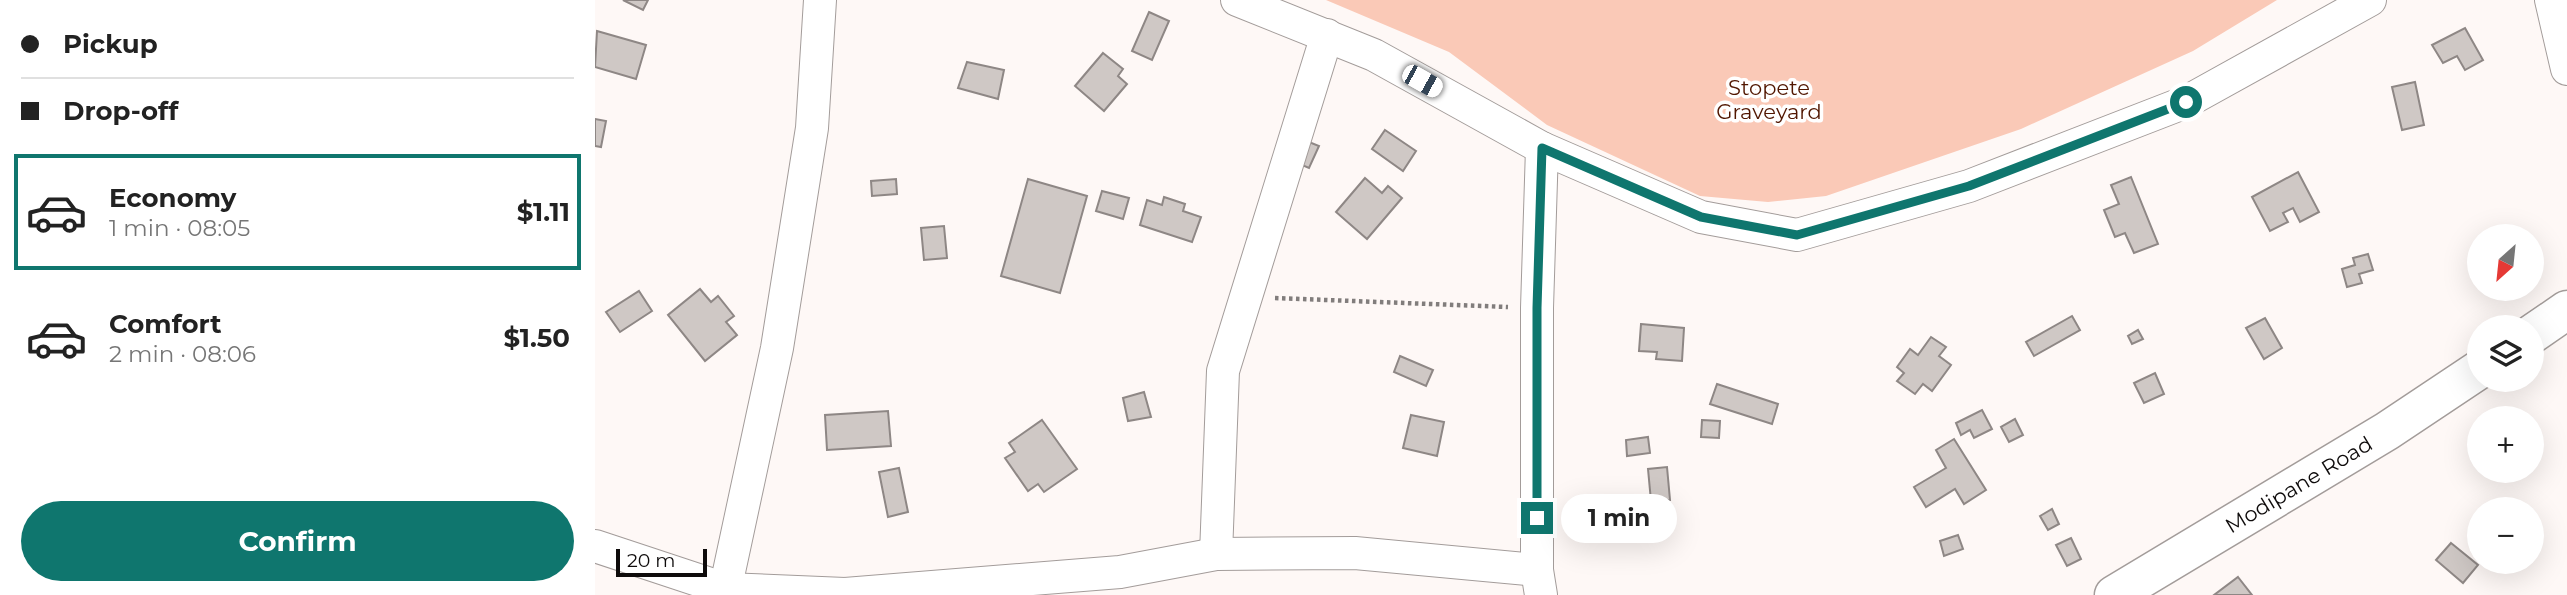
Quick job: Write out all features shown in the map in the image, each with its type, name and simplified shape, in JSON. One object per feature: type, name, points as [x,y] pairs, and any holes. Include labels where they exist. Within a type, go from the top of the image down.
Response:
[{"type":"main road","points":[[2544,326],[2567,310]]},
{"type":"main road","name":"Modipane Road","points":[[2114,595],[2387,431],[2467,378]]},
{"type":"street","points":[[725,592],[779,334],[812,128],[820,0]]},
{"type":"street","points":[[1237,0],[1374,55],[1542,148],[1701,217],[1797,235],[1969,186],[2186,102],[2370,0]]},
{"type":"street","points":[[2551,0],[2567,69]]},
{"type":"street","points":[[1216,554],[1223,371],[1327,35]]},
{"type":"street","points":[[595,546],[725,592],[845,594],[954,587],[1120,572],[1216,554],[1355,553],[1539,583],[1537,308],[1542,148]]},
{"type":"path","points":[[1244,297],[1537,308]]},
{"type":"green space","name":"Stopete Graveyard","points":[[1326,0],[2277,0],[2193,51],[2021,129],[1826,196],[1768,202],[1700,196],[1547,125],[1449,52]]},
{"type":"building","points":[[623,0],[648,0],[643,10]]},
{"type":"building","points":[[1149,12],[1169,21],[1152,60],[1132,51]]},
{"type":"building","points":[[2465,28],[2483,60],[2465,70],[2457,56],[2443,63],[2432,45]]},
{"type":"building","points":[[597,31],[646,45],[636,79],[595,67]]},
{"type":"building","points":[[1103,53],[1123,69],[1118,76],[1127,84],[1104,111],[1075,86]]},
{"type":"building","points":[[967,62],[1004,70],[998,99],[958,88]]},
{"type":"building","points":[[2415,82],[2424,125],[2402,130],[2392,87]]},
{"type":"building","points":[[595,119],[606,121],[601,147],[595,146]]},
{"type":"building","points":[[1385,130],[1416,151],[1403,171],[1372,149]]},
{"type":"building","points":[[1299,138],[1319,146],[1309,168],[1290,160]]},
{"type":"building","points":[[2298,172],[2319,212],[2300,222],[2293,208],[2283,213],[2288,222],[2270,231],[2252,197]]},
{"type":"building","points":[[2131,177],[2158,244],[2134,253],[2125,233],[2115,237],[2104,210],[2119,204],[2111,185]]},
{"type":"building","points":[[1365,178],[1382,193],[1388,186],[1402,198],[1367,239],[1336,212]]},
{"type":"building","points":[[896,179],[897,194],[872,196],[871,181]]},
{"type":"building","points":[[1028,179],[1087,196],[1060,293],[1001,276]]},
{"type":"building","points":[[1102,191],[1129,198],[1123,219],[1096,211]]},
{"type":"building","points":[[1164,197],[1185,204],[1183,211],[1201,217],[1192,242],[1140,225],[1147,200],[1162,205]]},
{"type":"building","points":[[944,226],[947,258],[924,260],[921,228]]},
{"type":"building","points":[[2368,254],[2373,270],[2359,274],[2362,283],[2347,287],[2342,269],[2355,265],[2353,258]]},
{"type":"building","points":[[700,289],[711,302],[718,296],[734,316],[726,322],[737,335],[705,361],[668,315]]},
{"type":"building","points":[[639,291],[652,311],[620,332],[606,312]]},
{"type":"building","points":[[2072,316],[2080,330],[2034,356],[2026,342]]},
{"type":"building","points":[[2265,318],[2282,348],[2264,359],[2246,328]]},
{"type":"building","points":[[1641,324],[1684,328],[1682,361],[1656,359],[1657,352],[1639,351]]},
{"type":"building","points":[[2138,330],[2143,339],[2132,344],[2128,336]]},
{"type":"building","points":[[1931,337],[1946,347],[1939,356],[1951,365],[1932,391],[1923,384],[1915,394],[1897,381],[1904,373],[1897,367],[1910,349],[1918,355]]},
{"type":"building","points":[[1400,356],[1433,370],[1426,386],[1394,372]]},
{"type":"building","points":[[2155,373],[2164,394],[2144,403],[2134,383]]},
{"type":"building","points":[[1717,384],[1778,404],[1772,424],[1710,404]]},
{"type":"building","points":[[1144,392],[1151,417],[1128,421],[1123,398]]},
{"type":"building","points":[[1982,410],[1992,429],[1974,438],[1970,430],[1961,435],[1956,423]]},
{"type":"building","points":[[888,411],[891,446],[827,450],[825,415]]},
{"type":"building","points":[[1411,415],[1444,422],[1437,456],[1403,448]]},
{"type":"building","points":[[2015,419],[2023,435],[2009,442],[2001,427]]},
{"type":"building","points":[[1042,420],[1077,469],[1044,492],[1038,484],[1028,491],[1005,458],[1015,452],[1009,443]]},
{"type":"building","points":[[1702,420],[1720,421],[1719,438],[1701,437]]},
{"type":"building","points":[[1648,437],[1650,453],[1627,456],[1626,440]]},
{"type":"building","points":[[1954,439],[1986,490],[1964,504],[1955,489],[1926,507],[1914,487],[1946,468],[1936,450]]},
{"type":"building","points":[[1667,467],[1670,500],[1651,501],[1648,469]]},
{"type":"building","points":[[899,468],[908,512],[888,517],[879,472]]},
{"type":"building","points":[[2052,509],[2059,524],[2048,530],[2040,516]]},
{"type":"building","points":[[1958,535],[1963,549],[1944,556],[1940,541]]},
{"type":"building","points":[[2071,538],[2081,559],[2067,566],[2056,545]]},
{"type":"building","points":[[2451,543],[2467,556],[2467,574],[2470,574],[2463,583],[2436,560]]},
{"type":"building","points":[[2238,577],[2252,595],[2214,595]]},
{"type":"route","points":[[1537,518],[1537,308],[1542,148],[1701,217],[1797,235],[1969,186],[2186,102]]}]
